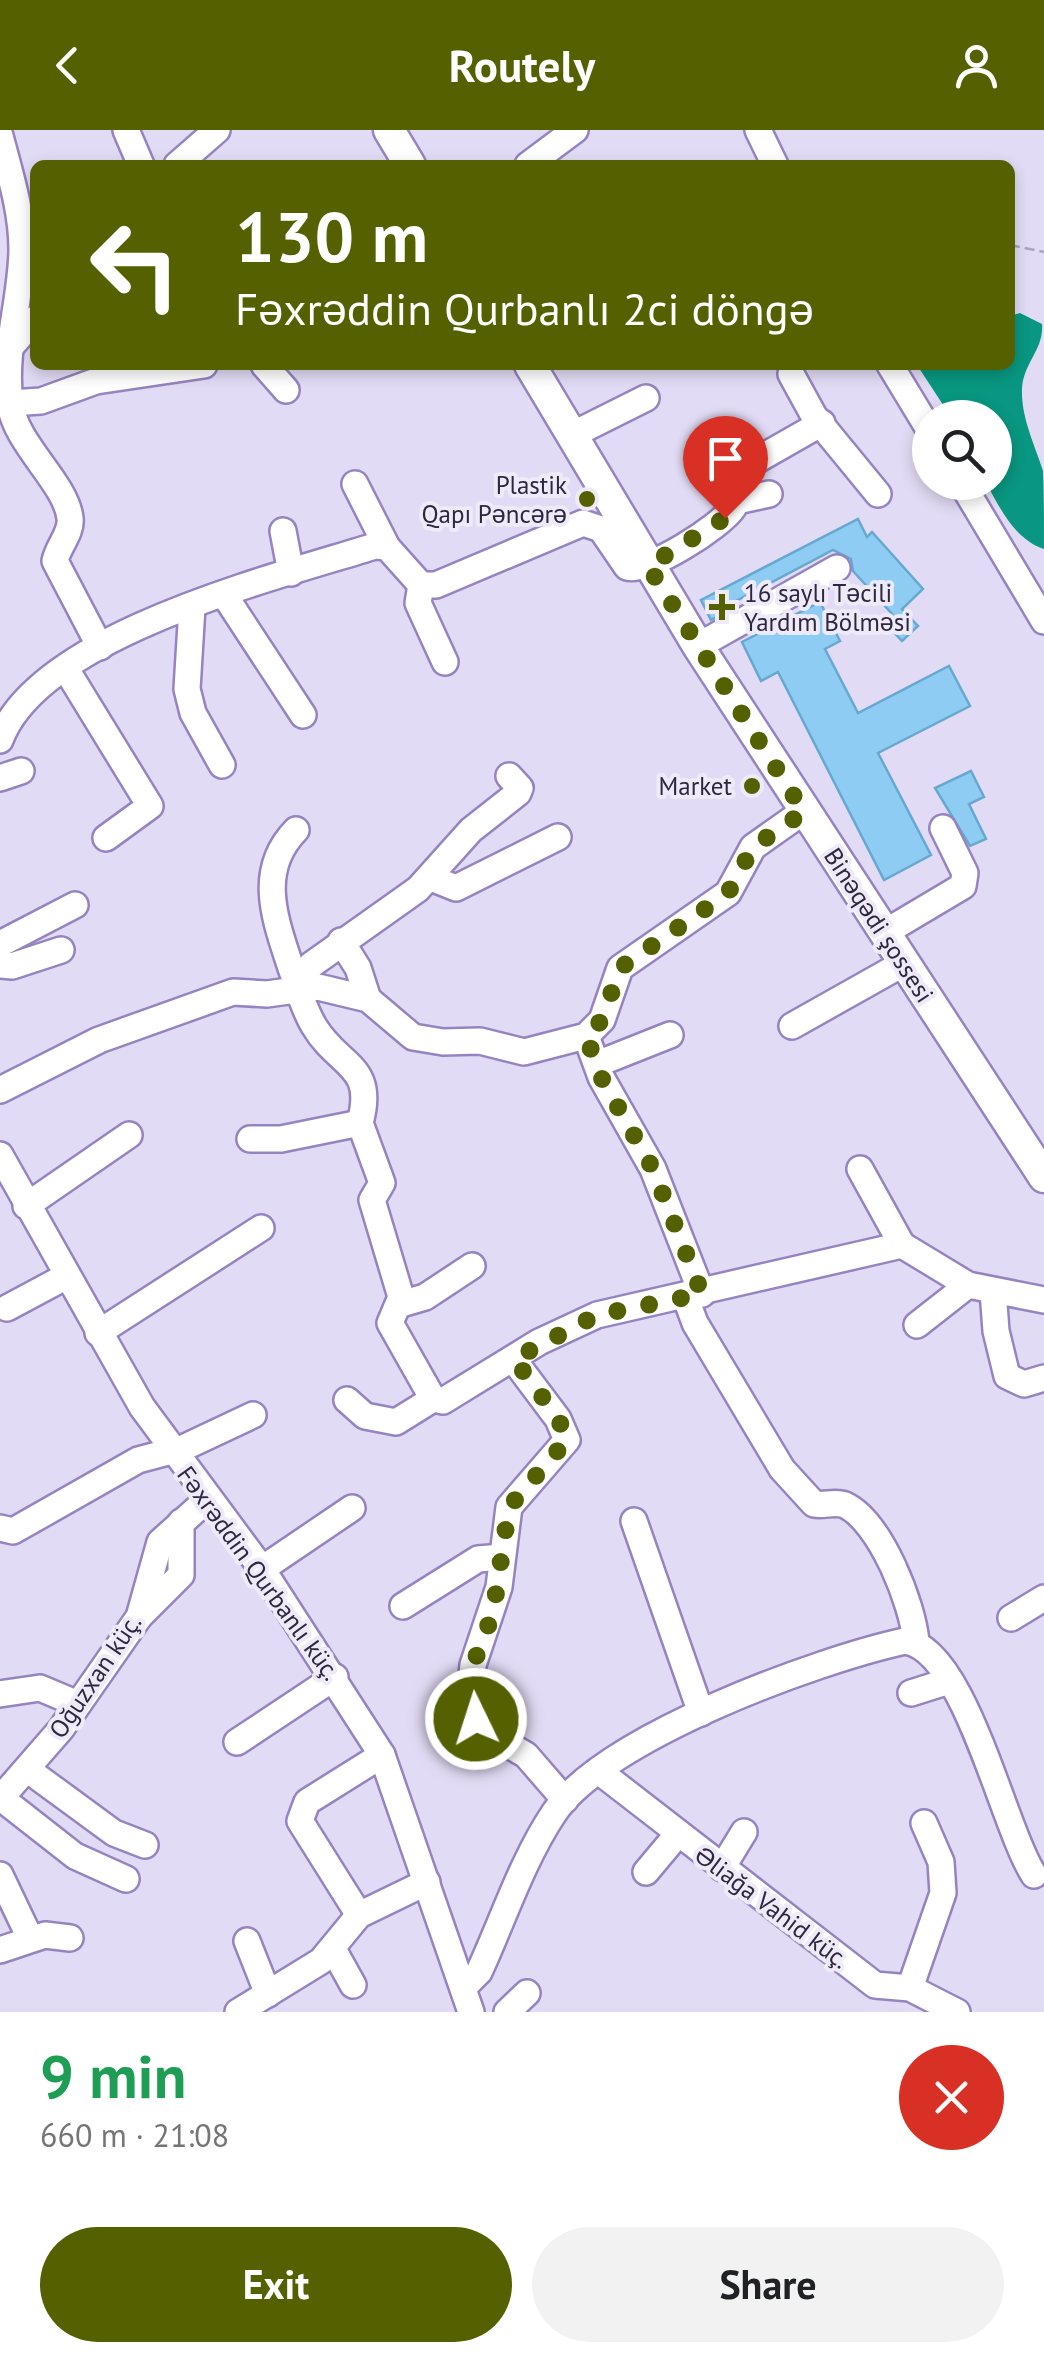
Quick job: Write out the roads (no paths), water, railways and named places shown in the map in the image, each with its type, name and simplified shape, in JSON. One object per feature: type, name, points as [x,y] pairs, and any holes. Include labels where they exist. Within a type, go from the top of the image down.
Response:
[{"type":"main road","points":[[389,130],[407,160]]},
{"type":"main road","name":"Binəqədi şossesi","points":[[533,370],[698,646],[1043,1171]]},
{"type":"street","points":[[126,130],[139,160]]},
{"type":"street","points":[[183,160],[217,130]]},
{"type":"street","points":[[535,160],[574,130]]},
{"type":"street","points":[[758,130],[773,160]]},
{"type":"street","points":[[0,136],[15,190],[22,252],[6,387],[18,429],[68,509],[70,529],[55,560],[100,647]]},
{"type":"street","points":[[8,350],[30,326]]},
{"type":"street","points":[[6,387],[41,401],[96,381],[170,370]]},
{"type":"street","points":[[268,370],[286,390]]},
{"type":"street","points":[[893,370],[912,401]]},
{"type":"street","points":[[792,374],[822,423],[878,494]]},
{"type":"street","points":[[572,436],[646,398]]},
{"type":"street","points":[[421,585],[455,581],[583,523],[600,530],[627,566],[648,566],[714,526],[737,502],[750,464],[822,423]]},
{"type":"street","points":[[355,484],[386,547],[421,585]]},
{"type":"street","points":[[737,502],[769,494]]},
{"type":"street","points":[[972,500],[1044,621]]},
{"type":"street","points":[[284,531],[291,573]]},
{"type":"street","points":[[0,740],[17,708],[66,669],[166,612],[386,547]]},
{"type":"street","points":[[698,646],[837,568]]},
{"type":"street","points":[[421,585],[418,603],[445,662]]},
{"type":"street","points":[[226,596],[303,715]]},
{"type":"street","points":[[192,607],[186,689],[193,713],[222,765]]},
{"type":"street","points":[[66,669],[150,806],[106,838]]},
{"type":"street","points":[[298,987],[311,966],[431,878],[471,830],[518,793],[520,788],[509,776]]},
{"type":"street","points":[[341,941],[368,999],[413,1037],[444,1042],[480,1041],[524,1052],[586,1036],[602,1020],[620,968],[728,893],[753,847],[804,812]]},
{"type":"street","points":[[884,933],[963,886],[966,873],[944,828]]},
{"type":"street","points":[[296,830],[275,857],[271,896],[298,987],[317,1032],[365,1088],[366,1105],[360,1123],[382,1178],[372,1200],[401,1304],[390,1323],[433,1399]]},
{"type":"street","points":[[431,878],[456,888],[558,836]]},
{"type":"street","points":[[0,944],[75,905]]},
{"type":"street","points":[[0,965],[12,966],[61,950]]},
{"type":"street","points":[[792,1026],[904,963]]},
{"type":"street","points":[[0,1090],[99,1040],[233,992],[267,994],[298,987],[368,999]]},
{"type":"street","points":[[596,1064],[670,1035]]},
{"type":"street","points":[[586,1036],[596,1064],[653,1169],[694,1295],[695,1323],[790,1478],[814,1504],[845,1505],[889,1556],[898,1574],[916,1642],[936,1659],[949,1681],[1034,1875]]},
{"type":"street","points":[[250,1140],[281,1139],[360,1123]]},
{"type":"street","points":[[26,1206],[129,1135]]},
{"type":"street","name":"Fəxrəddin Qurbanlı küç.","points":[[0,1155],[65,1277],[172,1450],[262,1569],[382,1755],[467,2000]]},
{"type":"street","points":[[860,1169],[902,1246],[981,1288],[1044,1300]]},
{"type":"street","points":[[98,1333],[261,1228]]},
{"type":"street","points":[[348,1400],[364,1416],[396,1422],[433,1399],[443,1401],[597,1315],[902,1246]]},
{"type":"street","points":[[401,1304],[425,1298],[472,1266]]},
{"type":"street","points":[[7,1308],[65,1277]]},
{"type":"street","points":[[917,1325],[981,1288]]},
{"type":"street","points":[[981,1288],[1007,1376],[1024,1384],[1044,1378]]},
{"type":"street","points":[[514,1359],[558,1418],[567,1440],[515,1496],[505,1521],[493,1613],[473,1665],[471,1703],[483,1730],[526,1755],[565,1800]]},
{"type":"street","points":[[0,1528],[13,1531],[138,1460],[172,1450],[253,1415]]},
{"type":"street","name":"Oğuzxan küç.","points":[[1,1798],[28,1770],[139,1617],[152,1559],[160,1542],[208,1498]]},
{"type":"street","points":[[262,1569],[352,1508]]},
{"type":"street","points":[[634,1521],[700,1712]]},
{"type":"street","points":[[404,1606],[478,1559],[502,1558]]},
{"type":"street","points":[[1011,1618],[1044,1598]]},
{"type":"street","points":[[467,2000],[532,1855],[565,1800],[600,1772],[700,1712],[808,1669],[882,1646],[916,1642]]},
{"type":"street","points":[[236,1742],[334,1676]]},
{"type":"street","points":[[910,1693],[949,1681]]},
{"type":"street","points":[[0,1694],[40,1688],[78,1704]]},
{"type":"street","points":[[358,1915],[300,1822],[300,1811],[307,1802],[382,1755]]},
{"type":"street","points":[[28,1770],[114,1833],[145,1845]]},
{"type":"street","name":"Əliağa Vahid küç.","points":[[600,1772],[875,1985],[910,1988],[957,2012]]},
{"type":"street","points":[[1,1798],[75,1856],[126,1878]]},
{"type":"street","points":[[910,1988],[944,1893],[941,1862],[924,1823]]},
{"type":"street","points":[[722,1868],[744,1832]]},
{"type":"street","points":[[646,1872],[677,1834]]},
{"type":"street","points":[[0,1875],[30,1938]]},
{"type":"street","points":[[238,2012],[334,1949],[358,1915],[427,1882]]},
{"type":"street","points":[[0,1950],[30,1938],[70,1938]]},
{"type":"street","points":[[248,1941],[268,1994]]},
{"type":"street","points":[[334,1949],[354,1985]]},
{"type":"street","points":[[507,2012],[526,1993]]},
{"type":"place","name":"Plastik Qapı Pəncərə","points":[[587,499]]},
{"type":"place","name":"16 saylı Təcili Yardım Bölməsi","points":[[722,607]]},
{"type":"place","name":"Market","points":[[752,786]]}]
